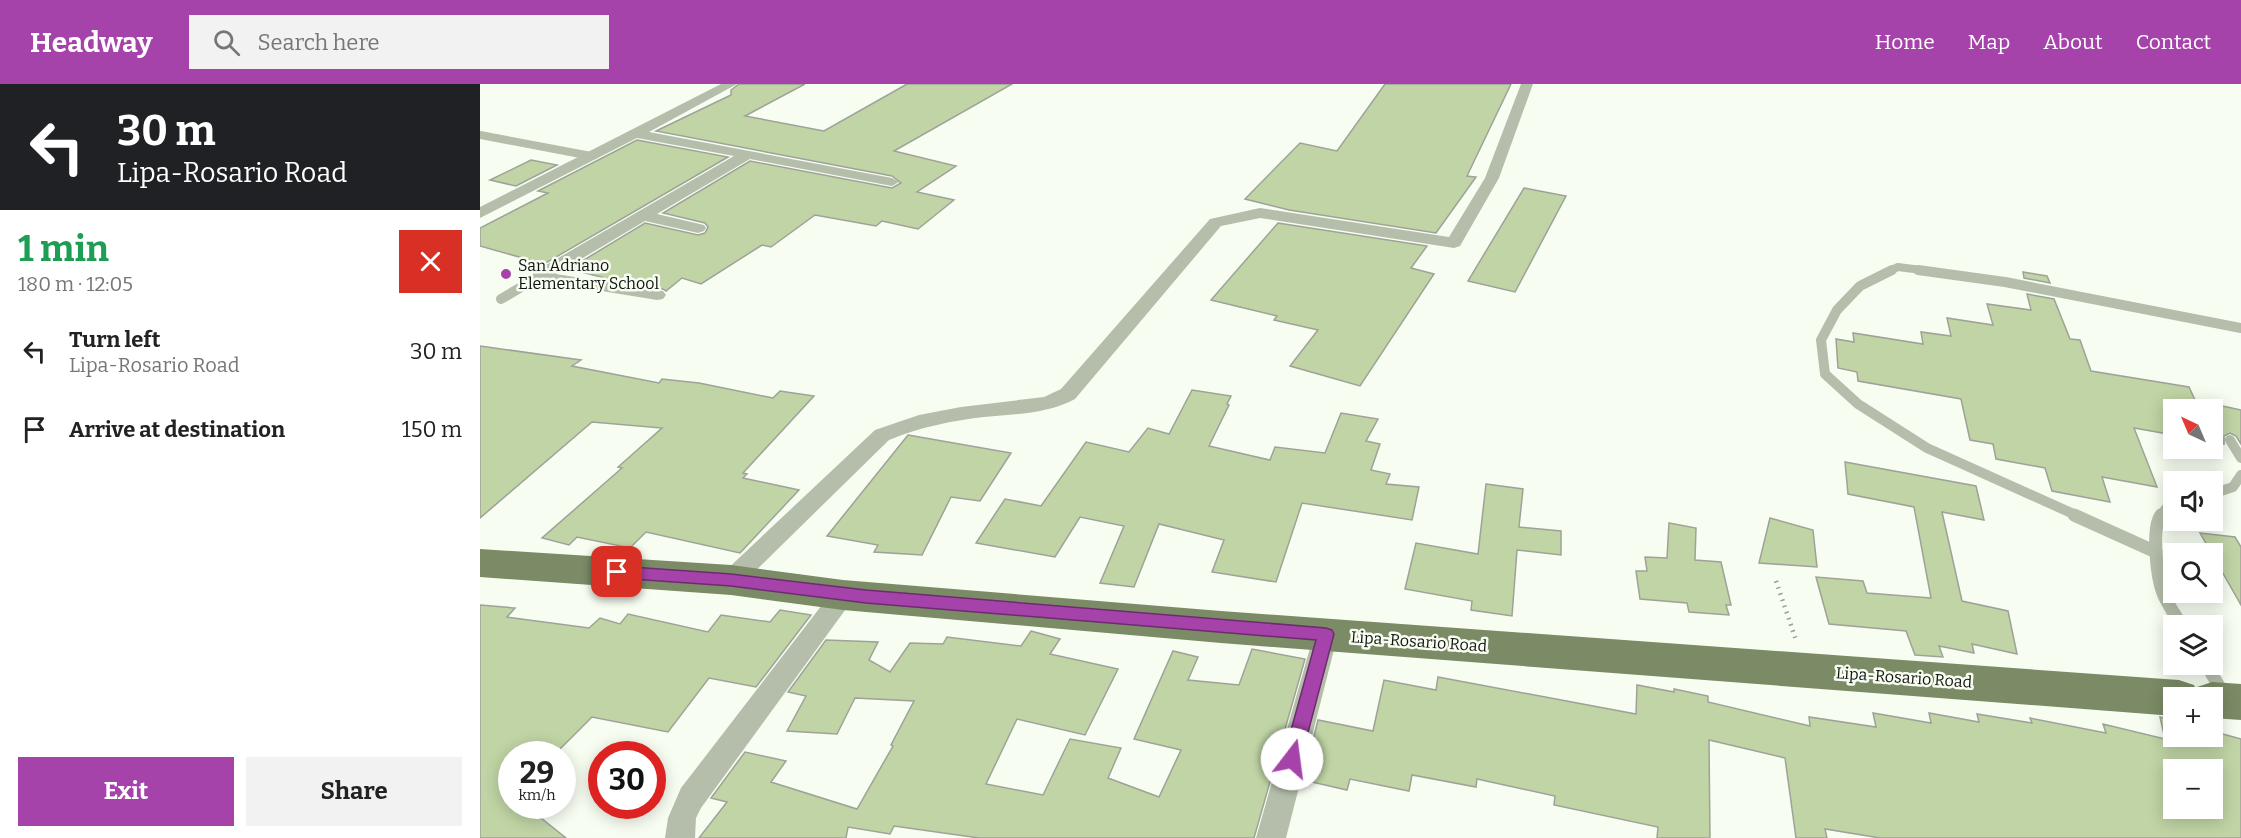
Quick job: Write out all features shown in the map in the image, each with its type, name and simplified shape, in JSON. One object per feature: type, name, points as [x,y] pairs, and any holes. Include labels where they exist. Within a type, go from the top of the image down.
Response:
[{"type":"main road","name":"Lipa-Rosario Road","points":[[480,563],[731,580],[843,595],[1326,634],[2163,697]]},
{"type":"street","points":[[480,213],[731,84]]},
{"type":"street","points":[[731,580],[882,435],[900,426],[923,420],[1044,404],[1068,394],[1216,222],[1260,213],[1454,243],[1492,178],[1527,84]]},
{"type":"street","points":[[635,133],[892,182]]},
{"type":"street","points":[[540,276],[747,155]]},
{"type":"street","points":[[642,216],[698,228]]},
{"type":"street","points":[[540,276],[657,295]]},
{"type":"street","points":[[680,838],[682,818],[691,798],[843,595]]},
{"type":"street","points":[[1271,838],[1326,634]]},
{"type":"lane","points":[[480,135],[591,156]]},
{"type":"lane","points":[[2156,552],[1927,448],[1858,404],[1825,374],[1821,340],[1837,310],[1860,286],[1898,267],[2005,282],[2241,328]]},
{"type":"lane","points":[[501,299],[540,276]]},
{"type":"lane","points":[[2230,440],[2241,458]]},
{"type":"lane","points":[[2223,490],[2233,487],[2241,475]]},
{"type":"lane","points":[[2163,513],[2157,520],[2156,552],[2163,593],[2176,615]]},
{"type":"lane","points":[[2212,675],[2227,701]]},
{"type":"path","points":[[1776,581],[1805,669]]},
{"type":"building","points":[[739,84],[805,84],[745,116],[824,131],[907,84],[1012,84],[894,151],[956,166],[917,192],[954,200],[918,229],[882,221],[876,226],[815,215],[771,247],[762,245],[701,284],[682,278],[666,291],[569,269],[645,223],[698,235],[705,233],[708,227],[705,223],[663,213],[750,161],[892,188],[901,183],[892,176],[656,131],[731,95],[731,90]]},
{"type":"building","points":[[1385,84],[1511,84],[1467,176],[1476,177],[1436,233],[1289,210],[1245,199],[1300,143],[1337,151]]},
{"type":"building","points":[[637,140],[728,157],[544,264],[480,246],[480,228],[548,193],[538,191]]},
{"type":"building","points":[[531,160],[557,165],[516,186],[490,180]]},
{"type":"building","points":[[1524,188],[1566,196],[1515,292],[1468,281]]},
{"type":"building","points":[[1278,223],[1427,246],[1411,268],[1434,274],[1360,386],[1290,366],[1318,330],[1274,320],[1277,316],[1211,300]]},
{"type":"building","points":[[2023,272],[2047,276],[2050,283],[2024,278]]},
{"type":"building","points":[[2027,294],[2054,299],[2070,339],[2080,340],[2091,371],[2189,387],[2195,399],[2163,399],[2163,433],[2134,428],[2157,487],[2102,477],[2110,502],[2052,491],[2045,468],[1996,459],[1993,444],[1970,440],[1961,399],[1858,381],[1857,372],[1838,368],[1836,339],[1854,342],[1853,333],[1923,344],[1921,332],[1951,336],[1947,318],[1993,325],[1987,304],[2031,310]]},
{"type":"building","points":[[480,346],[581,360],[572,366],[659,383],[662,379],[699,383],[773,398],[780,391],[814,396],[743,473],[747,474],[743,478],[799,490],[740,553],[646,532],[630,548],[577,537],[569,545],[542,538],[622,468],[618,467],[662,428],[592,422],[480,518]]},
{"type":"building","points":[[1192,390],[1231,396],[1209,446],[1270,460],[1275,447],[1325,453],[1341,413],[1378,419],[1366,441],[1380,444],[1371,470],[1390,474],[1386,484],[1419,487],[1412,520],[1302,503],[1276,582],[1212,572],[1224,540],[1159,524],[1134,587],[1100,583],[1124,526],[1080,517],[1055,557],[976,543],[1005,499],[1041,506],[1086,442],[1129,452],[1148,428],[1169,434]]},
{"type":"building","points":[[2223,406],[2241,410],[2241,444],[2236,436],[2230,433],[2224,436],[2224,444]]},
{"type":"building","points":[[908,435],[1011,453],[980,501],[951,497],[922,555],[874,552],[878,545],[827,536]]},
{"type":"building","points":[[1845,462],[1976,486],[1984,520],[1942,512],[1962,601],[2008,611],[2017,654],[1972,644],[1974,653],[1939,646],[1943,657],[1915,655],[1906,631],[1829,624],[1816,577],[1863,581],[1867,593],[1931,598],[1914,507],[1848,494]]},
{"type":"building","points":[[1486,484],[1523,489],[1519,527],[1561,531],[1561,555],[1517,550],[1512,616],[1471,610],[1472,601],[1405,589],[1416,543],[1478,554]]},
{"type":"building","points":[[1770,518],[1813,530],[1817,567],[1759,563]]},
{"type":"building","points":[[1669,523],[1696,528],[1695,560],[1721,562],[1731,605],[1726,605],[1729,615],[1689,612],[1687,603],[1640,599],[1636,571],[1647,571],[1645,557],[1667,558]]},
{"type":"building","points":[[2200,533],[2235,537],[2241,547],[2241,605],[2223,573],[2223,543],[2206,543]]},
{"type":"building","points":[[480,605],[515,608],[507,617],[589,628],[600,618],[620,624],[628,614],[708,632],[721,615],[770,622],[780,610],[811,615],[756,687],[709,678],[668,732],[592,717],[568,741],[498,741],[498,819],[542,819],[566,838],[480,838]]},
{"type":"building","points":[[1031,631],[1060,639],[1050,654],[1118,669],[1085,735],[1017,719],[986,784],[1043,795],[1070,739],[1121,748],[1108,778],[1159,797],[1181,750],[1134,739],[1173,651],[1198,657],[1188,680],[1239,685],[1252,649],[1305,659],[1254,838],[979,838],[894,826],[890,834],[848,827],[846,838],[699,838],[727,802],[711,798],[745,752],[786,761],[771,782],[857,809],[893,746],[891,745],[914,701],[855,698],[837,734],[787,731],[806,696],[788,692],[826,640],[878,642],[869,660],[890,672],[910,643],[943,644],[947,637],[1021,646]]},
{"type":"building","points":[[1438,677],[1636,714],[1637,685],[1708,696],[1708,702],[1810,726],[1809,717],[1876,727],[1873,713],[1931,723],[1929,713],[1979,722],[1977,714],[2032,723],[2030,718],[2106,733],[2103,724],[2163,739],[2163,747],[2223,747],[2223,734],[2241,739],[2241,838],[1880,838],[1825,829],[1827,838],[1796,838],[1785,758],[1709,740],[1710,838],[1657,838],[1658,827],[1554,805],[1555,796],[1477,779],[1476,787],[1412,775],[1409,791],[1350,779],[1347,790],[1303,780],[1318,720],[1373,731],[1384,680],[1436,690]]},
{"type":"place","name":"San Adriano Elementary School","points":[[506,274]]},
{"type":"route","points":[[617,572],[731,580],[843,595],[1326,634],[1292,759]]}]
